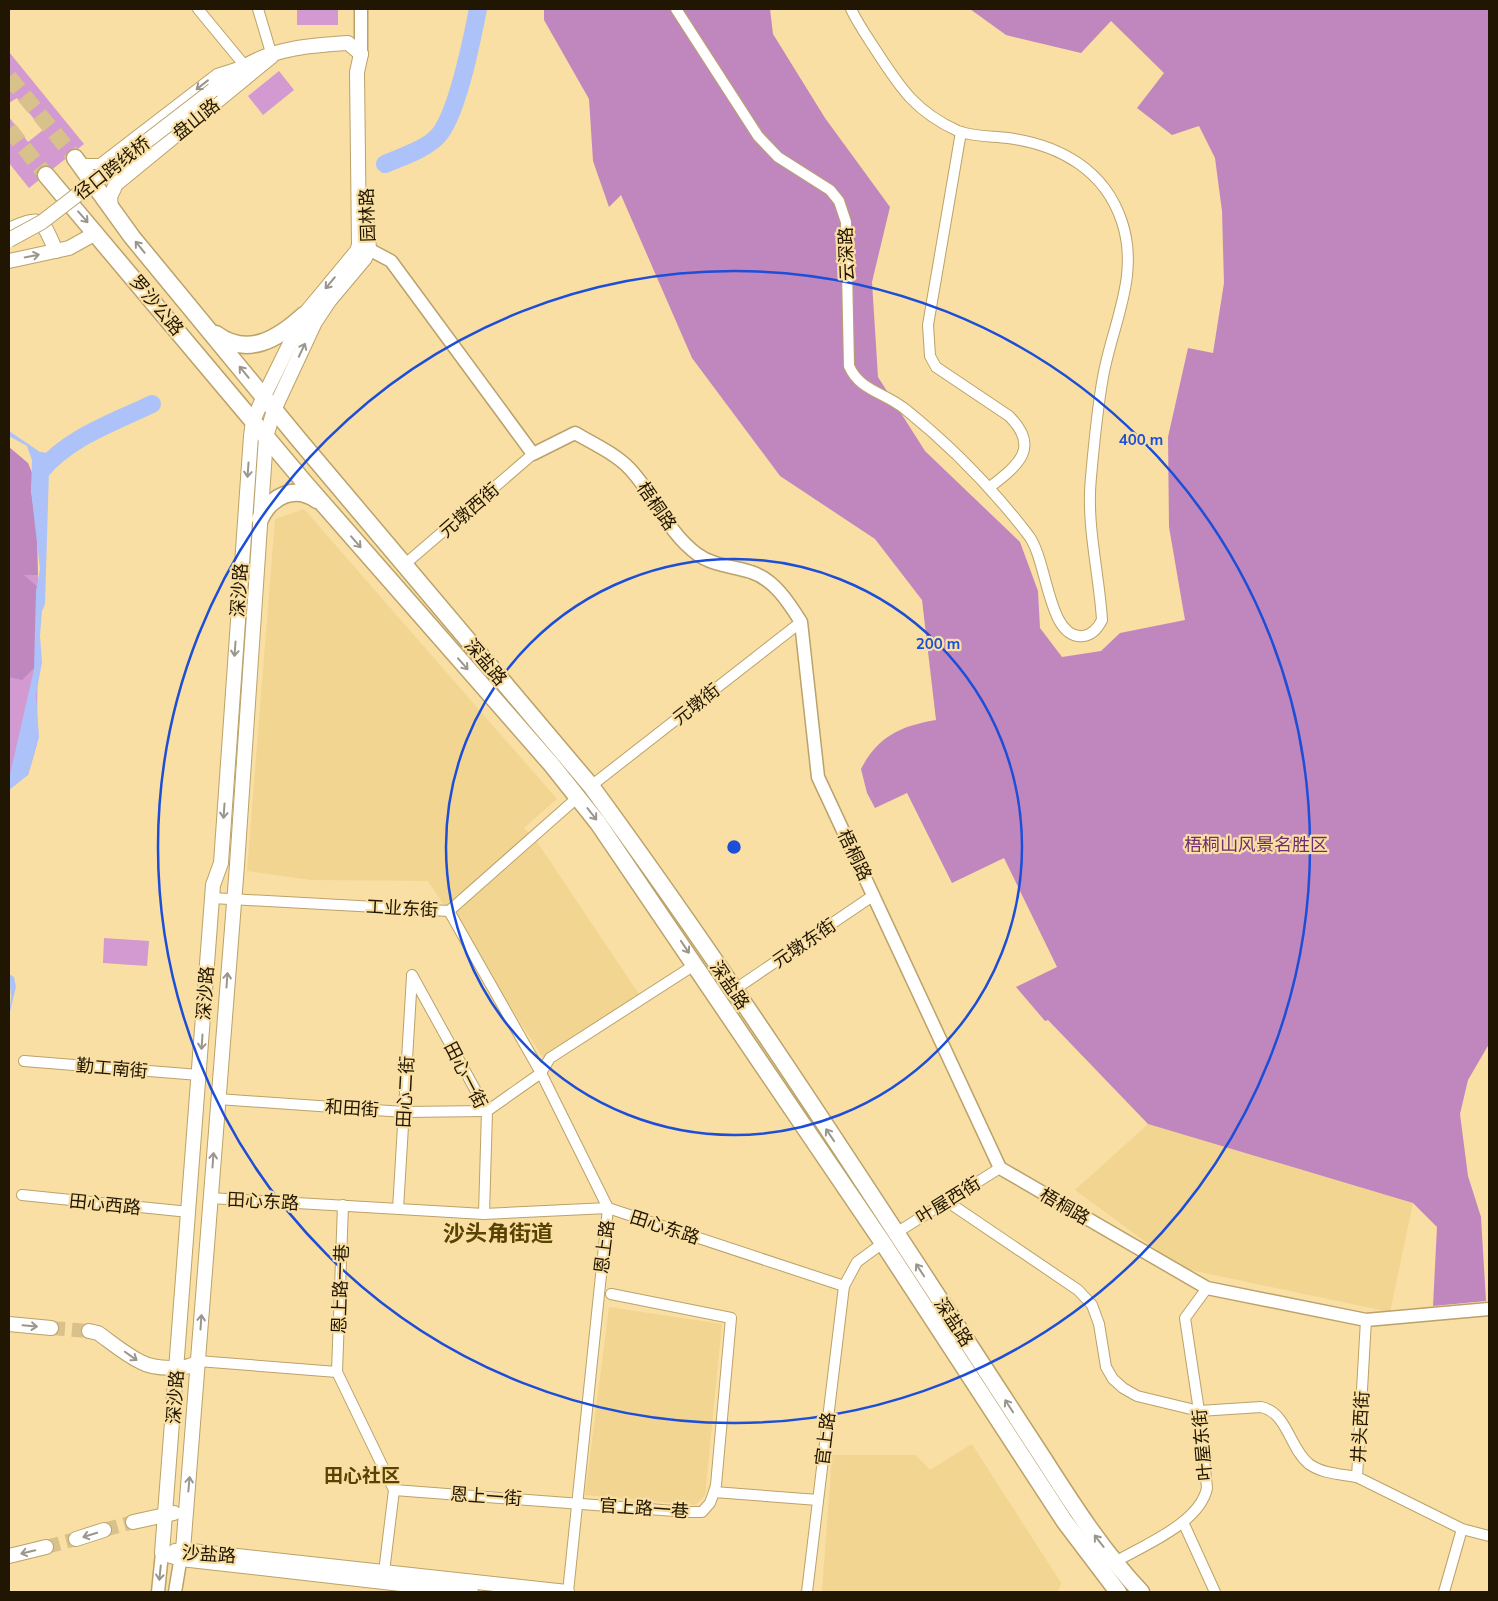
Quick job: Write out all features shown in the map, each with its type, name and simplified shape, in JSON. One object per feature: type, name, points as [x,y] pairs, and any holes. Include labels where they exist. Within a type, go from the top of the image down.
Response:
[{"type":"main road","name":"盘山路","points":[[213,90],[245,66],[309,45],[348,43],[361,54]]},
{"type":"main road","name":"园林路","points":[[274,410],[315,322],[329,301],[365,258],[357,72],[361,54]]},
{"type":"main road","name":"盘山路","points":[[112,209],[110,197],[116,184],[272,56]]},
{"type":"main road","name":"径口跨线桥","points":[[9,240],[42,222],[213,90]]},
{"type":"main road","name":"罗沙公路","points":[[78,161],[112,209],[274,410]]},
{"type":"main road","name":"罗沙公路","points":[[46,174],[266,437]]},
{"type":"main road","points":[[9,230],[28,221],[35,220],[45,228],[56,251]]},
{"type":"main road","points":[[9,261],[56,251],[78,244],[96,233]]},
{"type":"main road","name":"园林路","points":[[264,396],[304,315],[357,251],[364,247]]},
{"type":"main road","points":[[206,326],[230,342],[253,346],[282,334],[304,315]]},
{"type":"main road","name":"深沙路","points":[[162,1553],[213,885],[220,864],[248,463],[253,421],[264,396]]},
{"type":"main road","name":"深沙路","points":[[182,1554],[218,1099],[266,437],[274,410]]},
{"type":"main road","name":"深盐路","points":[[274,410],[404,565],[585,792],[630,867],[720,1000],[890,1238],[1074,1506],[1115,1562],[1141,1592]]},
{"type":"main road","name":"深盐路","points":[[266,437],[324,505],[634,845],[734,990],[1065,1522],[1118,1592]]},
{"type":"main road","points":[[260,519],[271,502],[283,495],[304,493],[324,505]]},
{"type":"main road","points":[[720,1000],[734,990]]},
{"type":"main road","points":[[9,1324],[51,1328]]},
{"type":"main road","points":[[89,1331],[98,1333],[140,1362],[177,1368],[190,1367],[198,1361]]},
{"type":"main road","points":[[133,1522],[166,1514],[176,1514],[186,1518]]},
{"type":"main road","points":[[76,1539],[104,1530]]},
{"type":"main road","points":[[9,1556],[46,1547]]},
{"type":"main road","name":"沙盐路","points":[[162,1553],[384,1572],[567,1592]]},
{"type":"main road","name":"沙盐路","points":[[182,1554],[472,1592]]},
{"type":"street","points":[[78,161],[100,164],[216,74],[245,66],[198,9]]},
{"type":"street","points":[[258,9],[272,56]]},
{"type":"street","name":"园林路","points":[[361,54],[362,9]]},
{"type":"street","name":"云深路","points":[[676,9],[758,136],[778,157],[830,190],[839,202],[846,222],[849,366],[854,376],[862,385],[904,408],[990,487],[1031,539],[1043,567],[1060,625],[1067,633],[1076,636],[1087,636],[1098,629],[1102,620],[1090,509],[1091,479],[1103,377],[1129,270],[1128,247],[1122,222],[1112,200],[1098,179],[1080,163],[1060,151],[1031,142],[961,132]]},
{"type":"street","points":[[851,9],[899,87],[910,101],[923,112],[961,132],[932,295],[928,343],[930,356],[936,367],[1009,416],[1019,426],[1024,437],[1025,448],[1022,459],[990,487]]},
{"type":"street","points":[[364,247],[391,261],[533,454]]},
{"type":"street","name":"梧桐路","points":[[533,454],[575,433],[616,456],[639,481],[669,526],[683,542],[713,563],[752,572],[765,579],[791,606],[801,622],[818,777],[1000,1168],[1207,1288],[1366,1320],[1489,1310]]},
{"type":"street","name":"元墩西街","points":[[404,565],[533,454]]},
{"type":"street","name":"元墩街","points":[[585,792],[801,622]]},
{"type":"street","name":"工业东街","points":[[212,898],[449,911],[585,792]]},
{"type":"street","name":"元墩东街","points":[[734,990],[874,895]]},
{"type":"street","name":"恩上路","points":[[449,911],[541,1073],[608,1208],[567,1592]]},
{"type":"street","points":[[487,1111],[541,1073],[550,1058],[696,964]]},
{"type":"street","name":"田心一街","points":[[412,975],[487,1111],[484,1214]]},
{"type":"street","name":"田心二街","points":[[398,1209],[412,975]]},
{"type":"street","name":"勤工南街","points":[[24,1061],[199,1075]]},
{"type":"street","name":"和田街","points":[[218,1099],[404,1112],[487,1111]]},
{"type":"street","name":"叶屋西街","points":[[890,1238],[945,1200],[1000,1168]]},
{"type":"street","name":"田心西路","points":[[22,1196],[189,1212]]},
{"type":"street","name":"田心东路","points":[[210,1198],[484,1214],[608,1208],[844,1286]]},
{"type":"street","points":[[945,1200],[1078,1290],[1092,1305],[1099,1324],[1106,1367],[1113,1379],[1123,1388],[1137,1396],[1200,1411],[1261,1407],[1270,1409],[1278,1416],[1298,1452],[1308,1463],[1320,1470],[1357,1477]]},
{"type":"street","name":"恩上路一巷","points":[[343,1206],[337,1372],[394,1490]]},
{"type":"street","points":[[844,1286],[857,1262],[890,1238]]},
{"type":"street","name":"官上路","points":[[807,1592],[844,1286]]},
{"type":"street","name":"叶屋东街","points":[[1115,1562],[1183,1522],[1200,1507],[1206,1488],[1200,1411],[1185,1318],[1207,1288]]},
{"type":"street","points":[[611,1294],[732,1318],[714,1492]]},
{"type":"street","name":"井头西街","points":[[1366,1320],[1357,1477],[1462,1529],[1489,1536]]},
{"type":"street","points":[[198,1361],[337,1372]]},
{"type":"street","points":[[384,1572],[394,1490]]},
{"type":"street","name":"恩上一街","points":[[394,1490],[577,1503]]},
{"type":"street","name":"官上路一巷","points":[[577,1503],[702,1512],[710,1503],[714,1492],[818,1500]]},
{"type":"street","points":[[1183,1522],[1215,1592]]},
{"type":"street","points":[[1444,1592],[1462,1529]]},
{"type":"street","name":"深沙路","points":[[158,1592],[162,1553]]},
{"type":"street","name":"深沙路","points":[[175,1592],[182,1554]]},
{"type":"shaded area","points":[[297,9],[338,9],[338,25],[297,25]]},
{"type":"shaded area","points":[[9,52],[84,144],[29,188],[9,163],[9,117],[28,142],[43,130],[17,98],[9,103]]},
{"type":"shaded area","points":[[279,71],[294,90],[263,115],[248,96]]},
{"type":"shaded area","points":[[304,509],[557,799],[524,828],[537,842],[641,997],[544,1059],[428,881],[311,880],[247,871],[275,519]]},
{"type":"shaded area","points":[[9,572],[38,575],[37,744],[28,775],[9,782]]},
{"type":"shaded area","points":[[104,938],[149,941],[147,966],[103,963]]},
{"type":"shaded area","points":[[1148,1124],[1413,1203],[1390,1312],[1181,1268],[1075,1190]]},
{"type":"shaded area","points":[[609,1307],[722,1324],[705,1496],[695,1505],[585,1495]]},
{"type":"shaded area","points":[[972,1444],[1061,1583],[1058,1592],[822,1591],[832,1455],[916,1455],[930,1470]]},
{"type":"green space","name":"梧桐山风景名胜区","points":[[544,9],[770,9],[773,34],[825,118],[890,207],[872,282],[878,377],[925,451],[1020,542],[1038,591],[1040,628],[1062,657],[1101,651],[1120,633],[1185,620],[1169,527],[1168,437],[1188,348],[1213,353],[1224,283],[1222,211],[1215,158],[1199,126],[1172,135],[1137,108],[1164,73],[1111,21],[1081,53],[1006,35],[970,9],[1489,9],[1489,1044],[1468,1080],[1460,1114],[1468,1176],[1481,1217],[1486,1301],[1433,1306],[1437,1227],[1413,1203],[1148,1124],[1048,1020],[1045,1021],[1016,987],[1057,967],[1004,858],[952,883],[907,793],[875,808],[867,793],[861,769],[868,758],[875,748],[892,734],[923,722],[936,720],[922,600],[875,539],[780,476],[692,358],[621,195],[609,207],[593,161],[589,99],[544,20]]},
{"type":"green space","points":[[9,447],[28,463],[33,475],[31,490],[37,533],[38,575],[24,575],[41,590],[37,665],[22,680],[9,677]]},
{"type":"water","points":[[9,431],[40,452],[48,453],[51,467],[49,470],[45,604],[42,611],[40,636],[42,662],[36,695],[39,737],[28,775],[9,790],[9,779],[34,669],[36,591],[40,569],[31,490],[32,460],[27,446],[9,436]]},
{"type":"water","points":[[9,974],[14,977],[16,987],[9,1016],[11,997]]},
{"type":"waterway","points":[[385,164],[426,146],[437,137],[444,127],[451,113],[463,77],[478,9]]},
{"type":"waterway","points":[[41,471],[52,459],[78,440],[152,404]]},
{"type":"tunnel","points":[[9,77],[75,158]]},
{"type":"tunnel","points":[[9,129],[46,175]]},
{"type":"tunnel","points":[[51,1328],[89,1331]]},
{"type":"tunnel","points":[[104,1530],[133,1522]]},
{"type":"tunnel","points":[[46,1547],[76,1539]]},
{"type":"district","name":"沙头角街道","points":[[498,1233]]},
{"type":"district","name":"田心社区","points":[[362,1475]]}]
